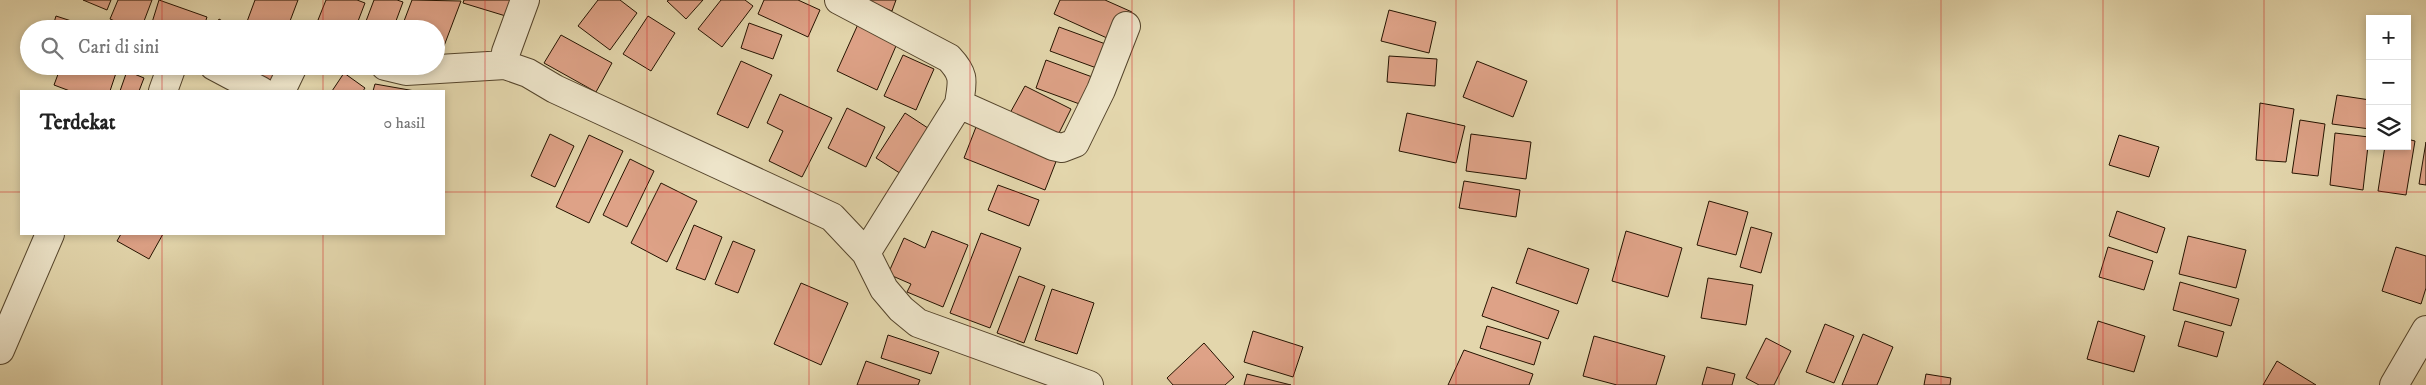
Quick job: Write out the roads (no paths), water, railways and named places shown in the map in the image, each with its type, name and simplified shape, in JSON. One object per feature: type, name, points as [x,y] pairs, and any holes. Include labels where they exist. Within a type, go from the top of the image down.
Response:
[{"type":"street","points":[[505,65],[506,52],[525,0]]},
{"type":"street","points":[[839,0],[949,58],[959,69],[963,79],[959,104],[866,253]]},
{"type":"street","points":[[959,104],[1053,146],[1068,147],[1075,143],[1101,90],[1126,26]]},
{"type":"street","points":[[445,69],[505,65],[832,216],[866,253],[884,289],[901,309],[918,323],[1088,385]]},
{"type":"street","points":[[164,90],[169,75]]},
{"type":"street","points":[[231,75],[258,90]]},
{"type":"street","points":[[281,90],[289,75]]},
{"type":"street","points":[[0,350],[50,235]]},
{"type":"street","points":[[2394,385],[2426,330]]}]
